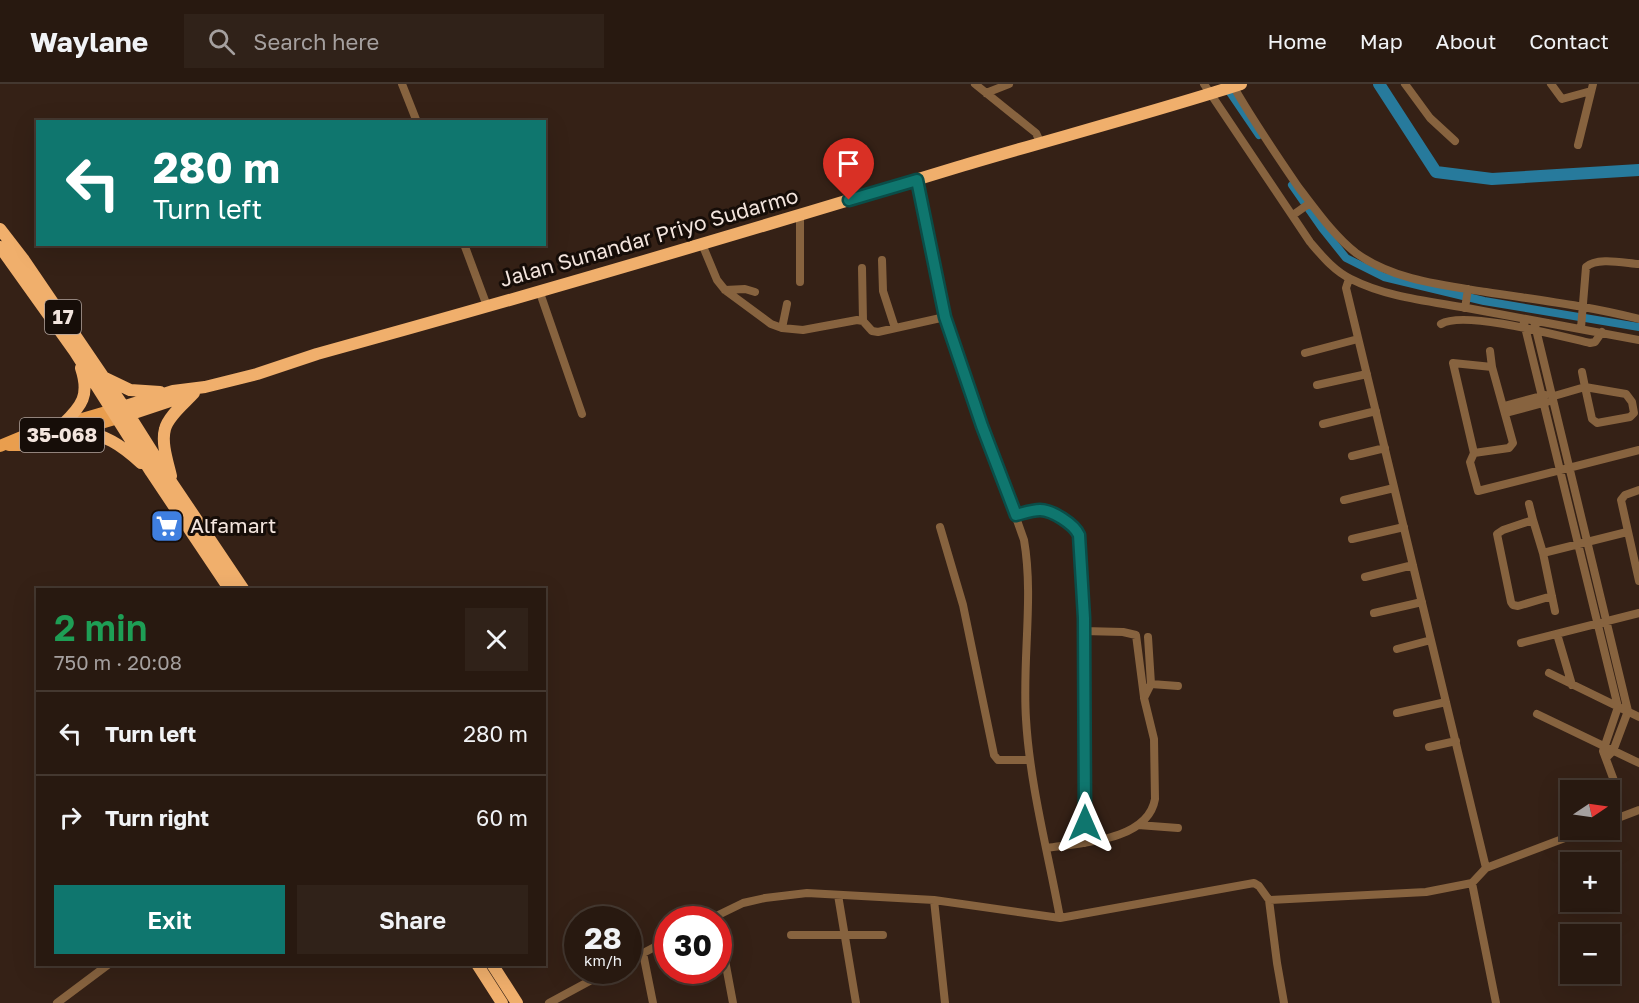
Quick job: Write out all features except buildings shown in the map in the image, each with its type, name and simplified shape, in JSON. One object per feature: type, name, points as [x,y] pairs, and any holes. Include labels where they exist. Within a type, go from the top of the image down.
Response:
[{"type":"highway","name":"Jalan Sunandar Priyo Sudarmo","points":[[121,412],[702,244],[1041,144],[1209,90],[1234,85]]},
{"type":"highway","name":"17","points":[[0,229],[24,260],[104,378],[151,472],[230,588]]},
{"type":"highway","name":"17","points":[[0,247],[172,483],[243,588]]},
{"type":"highway","points":[[63,424],[78,410],[84,398],[84,380],[75,352]]},
{"type":"highway","points":[[104,378],[138,392],[173,391]]},
{"type":"highway","name":"Jalan Sunandar Priyo Sudarmo","points":[[121,412],[173,391],[200,390]]},
{"type":"highway","points":[[172,483],[164,436],[165,429],[174,415],[200,390]]},
{"type":"highway","points":[[77,430],[104,436],[116,442],[151,472]]},
{"type":"highway","points":[[478,966],[502,1003]]},
{"type":"highway","points":[[493,966],[517,1003]]},
{"type":"main road","name":"Jalan Sunandar Priyo Sudarmo","points":[[3,446],[24,436],[63,424],[121,412]]},
{"type":"main road","name":"Jalan Sunandar Priyo Sudarmo","points":[[3,446],[26,445],[77,430],[121,412]]},
{"type":"street","points":[[402,84],[416,120]]},
{"type":"street","points":[[975,84],[1036,133],[1041,144]]},
{"type":"street","points":[[986,93],[1010,84]]},
{"type":"street","points":[[1405,84],[1430,118],[1455,141]]},
{"type":"street","points":[[1551,84],[1562,99],[1592,88]]},
{"type":"street","points":[[1234,85],[1249,116],[1309,204],[1348,246],[1366,260],[1420,281],[1467,291],[1583,307],[1639,319]]},
{"type":"street","points":[[1578,145],[1592,88]]},
{"type":"street","points":[[1209,90],[1295,214],[1311,242],[1330,264],[1349,279],[1382,292],[1466,306],[1534,321],[1581,326],[1639,340]]},
{"type":"street","points":[[917,180],[945,317],[1024,540],[1028,569],[1024,683],[1030,760],[1060,918]]},
{"type":"street","points":[[1295,214],[1309,204]]},
{"type":"street","points":[[800,215],[800,282]]},
{"type":"street","points":[[702,244],[717,280],[725,290],[771,324],[782,328],[803,330],[856,320],[863,321],[875,333],[945,317]]},
{"type":"street","points":[[465,246],[487,306]]},
{"type":"street","points":[[882,260],[884,291],[895,328]]},
{"type":"street","points":[[1581,326],[1586,267],[1589,264],[1602,262],[1639,264]]},
{"type":"street","points":[[862,268],[863,321]]},
{"type":"street","points":[[1349,279],[1346,288],[1486,868]]},
{"type":"street","points":[[725,290],[745,289],[755,292]]},
{"type":"street","points":[[539,290],[582,414]]},
{"type":"street","points":[[1466,306],[1467,291]]},
{"type":"street","points":[[782,328],[787,304]]},
{"type":"street","points":[[1440,324],[1459,319],[1537,330],[1590,343],[1595,342],[1602,332]]},
{"type":"street","points":[[1523,319],[1578,545],[1628,711],[1610,754],[1615,780]]},
{"type":"street","points":[[1534,321],[1587,542],[1618,707],[1604,752],[1639,763]]},
{"type":"street","points":[[1305,353],[1358,339]]},
{"type":"street","points":[[1474,453],[1512,447],[1513,443],[1492,367],[1490,351]]},
{"type":"street","points":[[1492,367],[1453,363],[1474,453],[1470,462],[1476,487],[1480,492],[1639,450]]},
{"type":"street","points":[[1505,410],[1585,387],[1626,394],[1632,402],[1634,413],[1630,417],[1597,423],[1592,419],[1585,387],[1582,372]]},
{"type":"street","points":[[1317,385],[1367,374]]},
{"type":"street","points":[[1323,424],[1376,411]]},
{"type":"street","points":[[1352,456],[1385,448]]},
{"type":"street","points":[[1344,500],[1394,488]]},
{"type":"street","points":[[1639,490],[1625,495],[1621,500],[1639,581]]},
{"type":"street","points":[[1529,504],[1543,553],[1555,610]]},
{"type":"street","points":[[1016,515],[1042,510],[1072,525],[1079,535],[1084,631],[1085,843]]},
{"type":"street","points":[[1533,520],[1497,534],[1511,602],[1518,606],[1552,596]]},
{"type":"street","points":[[940,527],[963,605],[994,755],[998,760],[1030,760]]},
{"type":"street","points":[[1352,539],[1404,527]]},
{"type":"street","points":[[1543,553],[1627,532]]},
{"type":"street","points":[[1365,577],[1413,565]]},
{"type":"street","points":[[1374,613],[1422,602]]},
{"type":"street","points":[[1521,643],[1639,613]]},
{"type":"street","points":[[1047,848],[1085,843],[1119,835],[1142,824],[1155,799],[1154,739],[1144,698],[1136,636],[1134,633],[1084,631]]},
{"type":"street","points":[[1557,634],[1572,685]]},
{"type":"street","points":[[1144,698],[1151,684],[1148,637]]},
{"type":"street","points":[[1397,649],[1431,640]]},
{"type":"street","points":[[1549,673],[1639,717]]},
{"type":"street","points":[[1151,684],[1178,686]]},
{"type":"street","points":[[1397,713],[1446,702]]},
{"type":"street","points":[[1538,714],[1605,747]]},
{"type":"street","points":[[1429,747],[1456,741]]},
{"type":"street","points":[[1620,817],[1639,810]]},
{"type":"street","points":[[1142,824],[1178,828]]},
{"type":"street","points":[[1269,900],[1426,892],[1472,882],[1486,868],[1560,840]]},
{"type":"street","points":[[1472,882],[1496,1003]]},
{"type":"street","points":[[732,910],[743,903],[765,898],[807,893],[934,900],[1060,918],[1254,883],[1269,900],[1284,1003]]},
{"type":"street","points":[[838,895],[856,1003]]},
{"type":"street","points":[[934,900],[945,1003]]},
{"type":"street","points":[[791,935],[883,935]]},
{"type":"street","points":[[653,1003],[643,953],[654,947]]},
{"type":"street","points":[[57,1003],[106,966]]},
{"type":"street","points":[[549,1003],[584,984]]},
{"type":"street","points":[[730,984],[734,1003]]},
{"type":"waterway","points":[[1379,84],[1436,172],[1492,179],[1639,170]]},
{"type":"waterway","points":[[1225,85],[1259,135]]},
{"type":"waterway","points":[[1292,185],[1346,258],[1384,277],[1484,301],[1639,327]]},
{"type":"place","name":"Alfamart","points":[[167,526]]},
{"type":"route","points":[[849,200],[917,180],[945,317],[982,426],[1016,515],[1042,510],[1049,512],[1075,527],[1079,535],[1084,618],[1085,823]]}]
